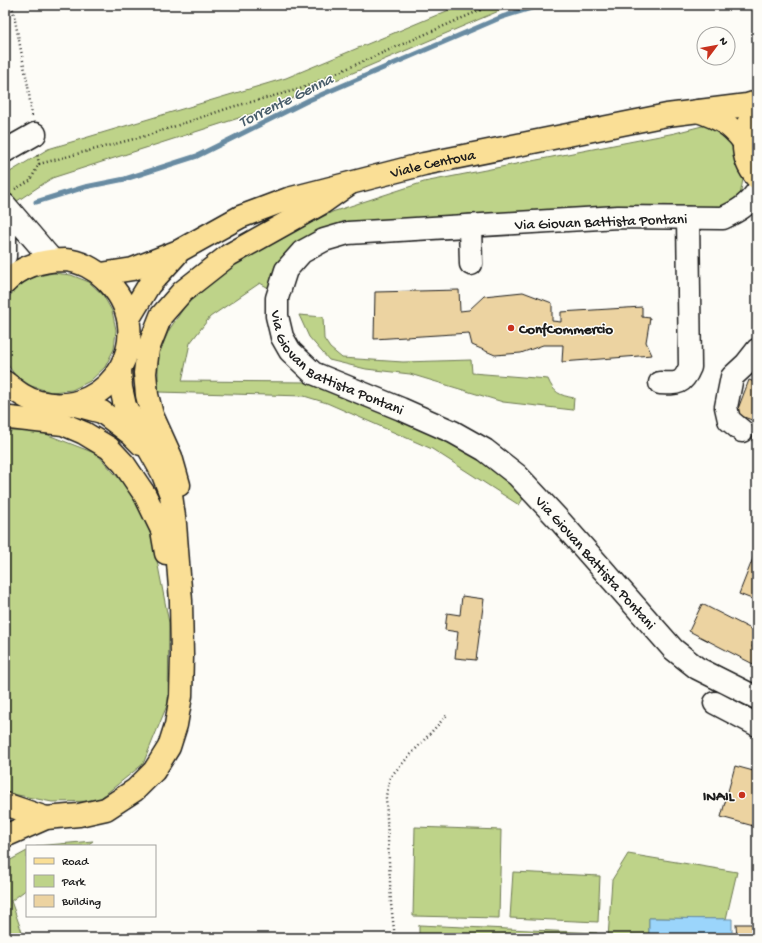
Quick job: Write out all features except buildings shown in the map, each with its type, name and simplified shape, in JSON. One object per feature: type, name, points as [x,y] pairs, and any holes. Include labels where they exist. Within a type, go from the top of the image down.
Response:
[{"type":"main road","name":"Viale Centova","points":[[179,251],[240,217],[288,199],[424,164],[659,116],[697,110],[747,105],[757,102]]},
{"type":"main road","points":[[757,109],[747,124],[743,141],[745,158],[752,172],[757,178]]},
{"type":"main road","points":[[697,110],[719,119],[730,127],[743,141]]},
{"type":"main road","points":[[181,601],[186,514],[177,474],[152,415],[147,395],[145,372],[148,348],[161,316],[182,292],[229,255],[322,203],[349,184]]},
{"type":"main road","points":[[101,274],[133,269],[179,251]]},
{"type":"main road","points":[[129,318],[149,286],[179,251]]},
{"type":"main road","points":[[5,283],[12,276],[30,265],[52,260],[69,260],[86,265],[101,274],[114,286],[123,301],[129,318],[130,336],[127,353],[120,369],[108,385],[91,397],[72,404]]},
{"type":"main road","points":[[5,836],[46,818],[79,815],[106,809],[135,790],[154,771],[169,747],[176,725],[181,696],[181,601],[175,524],[171,495],[162,472],[125,406],[121,388],[120,369]]},
{"type":"main road","points":[[10,391],[37,402],[49,404],[72,404],[102,412],[131,434],[153,456]]},
{"type":"main road","points":[[5,419],[10,418],[63,424],[84,433],[109,448],[124,464],[145,495],[162,530],[169,568],[181,601]]},
{"type":"main road","points":[[5,804],[46,818]]},
{"type":"street","points":[[5,151],[35,134]]},
{"type":"street","name":"Via Giovan Battista Pontani","points":[[757,192],[750,203],[737,212],[723,218],[618,217],[348,233],[324,240],[302,252],[286,270],[277,298],[277,316],[282,337],[290,351],[313,373],[453,432],[485,450],[522,481],[560,520],[673,649],[696,668],[757,698]]},
{"type":"street","points":[[8,198],[52,260]]},
{"type":"street","points":[[660,383],[677,384],[686,378],[690,367],[688,218]]},
{"type":"street","points":[[5,221],[5,256]]},
{"type":"street","points":[[470,226],[471,264]]},
{"type":"street","points":[[742,431],[729,420],[726,407],[732,377],[746,364],[757,350]]},
{"type":"street","points":[[726,683],[713,707],[757,725]]},
{"type":"path","points":[[12,5],[28,86],[35,134]]},
{"type":"path","points":[[8,198],[30,181],[39,164],[149,136],[232,107],[300,89],[492,5]]},
{"type":"path","points":[[395,938],[391,904],[386,796],[390,777],[447,715]]},
{"type":"green space","points":[[461,5],[513,5],[270,108],[52,178],[5,209],[5,175],[48,149],[286,78]]},
{"type":"green space","points":[[706,125],[724,134],[733,148],[743,179],[740,196],[722,209],[687,207],[348,224],[328,227],[308,238],[272,290],[260,283],[210,317],[190,343],[182,381],[307,382],[443,438],[489,466],[524,497],[519,505],[432,449],[327,403],[304,396],[158,392],[158,356],[169,330],[187,303],[233,263],[332,212],[424,182],[675,133]]},
{"type":"green space","points":[[53,273],[71,275],[89,282],[103,295],[112,311],[116,330],[114,349],[105,367],[90,381],[72,390],[51,392],[31,386],[15,375],[5,361],[5,302],[18,286],[34,277]]},
{"type":"green space","points":[[299,315],[323,317],[324,339],[330,348],[342,358],[403,362],[471,360],[472,373],[548,379],[552,387],[558,393],[574,398],[573,410],[503,402],[410,374],[366,369],[329,360],[309,337]]},
{"type":"green space","points":[[5,431],[38,431],[97,454],[140,502],[154,545],[169,623],[168,703],[143,764],[97,801],[52,802],[8,793],[5,791]]},
{"type":"green space","points":[[415,827],[501,830],[499,918],[413,916]]},
{"type":"green space","points":[[93,841],[87,845],[47,845]]},
{"type":"green space","points":[[26,852],[26,890],[11,901],[24,938],[5,938],[5,863]]},
{"type":"green space","points":[[628,854],[737,872],[726,919],[649,918],[649,938],[608,938],[612,880]]},
{"type":"green space","points":[[513,872],[600,876],[598,922],[510,918]]},
{"type":"green space","points":[[419,925],[597,933],[597,938],[419,938]]},
{"type":"water","points":[[649,918],[732,919],[732,938],[649,938]]},
{"type":"waterway","name":"Torrente Genna","points":[[36,202],[85,187],[125,179],[197,156],[309,100],[502,17],[541,5]]},
{"type":"place","name":"ConfCommercio","points":[[511,328]]},
{"type":"place","name":"INAIL","points":[[742,795]]}]
